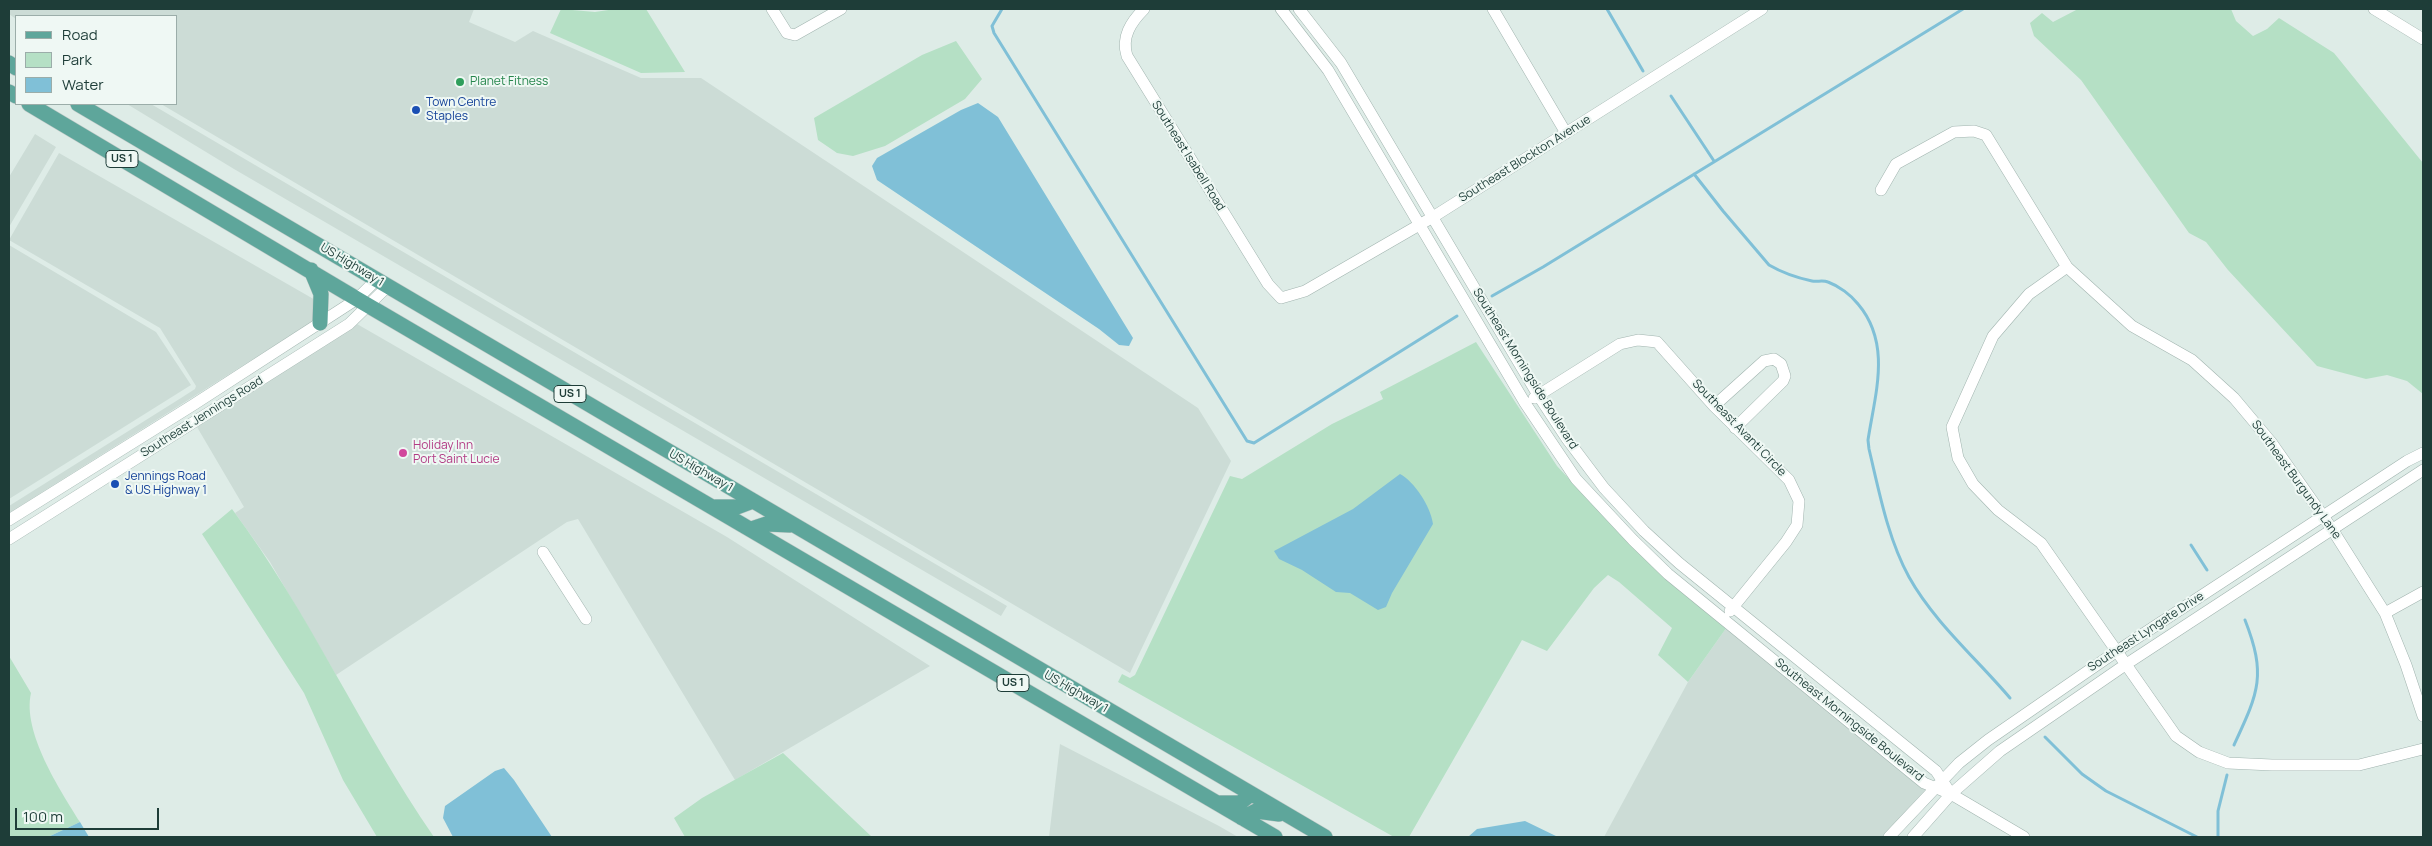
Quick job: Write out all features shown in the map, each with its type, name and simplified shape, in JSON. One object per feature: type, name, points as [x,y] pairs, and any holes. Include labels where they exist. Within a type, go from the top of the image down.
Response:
[{"type":"main road","name":"US Highway 1","points":[[31,105],[311,270],[363,303],[1275,837]]},
{"type":"main road","name":"US Highway 1","points":[[80,105],[1325,837]]},
{"type":"main road","points":[[311,270],[321,294],[320,323]]},
{"type":"main road","points":[[713,507],[738,507],[753,501]]},
{"type":"main road","points":[[751,529],[766,524],[792,525]]},
{"type":"main road","points":[[1217,803],[1240,803],[1251,794]]},
{"type":"main road","points":[[1242,818],[1256,811],[1285,814]]},
{"type":"street","points":[[772,9],[787,34],[795,35],[841,9]]},
{"type":"street","name":"Southeast Isabell Road","points":[[1144,9],[1128,31],[1125,48],[1127,56],[1268,284],[1281,298]]},
{"type":"street","name":"Southeast Morningside Boulevard","points":[[1281,9],[1328,70],[1525,403],[1576,478],[1612,518],[1668,574],[1924,783],[1940,783]]},
{"type":"street","name":"Southeast Morningside Boulevard","points":[[1300,9],[1341,63],[1538,395],[1588,469],[1622,508],[1679,563],[1936,771],[1940,783],[1951,794]]},
{"type":"street","points":[[1493,9],[1566,133]]},
{"type":"street","name":"Southeast Blockton Avenue","points":[[1281,298],[1305,291],[1434,217],[1762,9]]},
{"type":"street","points":[[2374,9],[2423,39]]},
{"type":"street","name":"Southeast Burgundy Lane","points":[[1881,190],[1896,164],[1954,132],[1974,131],[1986,135],[2067,267],[2132,326],[2192,360],[2234,398],[2271,442],[2332,529],[2386,613],[2423,716]]},
{"type":"street","points":[[2067,267],[2029,294],[1993,336],[1952,427],[1958,458],[1973,484],[1998,510],[2041,543],[2176,736],[2199,752],[2228,763],[2359,765],[2423,749]]},
{"type":"street","name":"Southeast Jennings Road","points":[[9,539],[349,324],[363,303],[382,283]]},
{"type":"street","name":"Southeast Jennings Road","points":[[9,520],[320,323],[363,303]]},
{"type":"street","name":"Southeast Avanti Circle","points":[[1525,403],[1620,344],[1638,340],[1657,342],[1735,428],[1789,480],[1799,501],[1797,525],[1786,542],[1724,618]]},
{"type":"street","points":[[1714,406],[1764,362],[1774,359],[1781,364],[1785,376],[1783,381],[1735,428]]},
{"type":"street","name":"Southeast Lyngate Drive","points":[[1889,837],[1940,783],[1988,740],[2117,651],[2407,460],[2423,453]]},
{"type":"street","name":"Southeast Lyngate Drive","points":[[1913,837],[1951,794],[2000,751],[2126,665],[2423,470]]},
{"type":"street","points":[[1612,518],[1622,508]]},
{"type":"street","points":[[543,552],[586,619]]},
{"type":"street","points":[[2386,613],[2423,592]]},
{"type":"street","points":[[1830,705],[1840,693]]},
{"type":"street","points":[[1951,794],[2024,837]]},
{"type":"shaded area","points":[[9,9],[474,9],[469,22],[515,42],[533,31],[641,78],[701,78],[1198,408],[1231,461],[1130,673],[163,105],[178,105],[178,15],[15,15],[15,18],[9,14]]},
{"type":"shaded area","points":[[129,105],[153,105],[1007,606],[1001,616],[234,169]]},
{"type":"shaded area","points":[[35,134],[56,147],[9,227],[9,177]]},
{"type":"shaded area","points":[[59,153],[317,301],[315,320],[9,513],[9,506],[181,398],[195,389],[196,386],[160,328],[9,240]]},
{"type":"shaded area","points":[[9,245],[156,332],[191,385],[9,499]]},
{"type":"shaded area","points":[[357,324],[727,537],[930,666],[735,780],[578,519],[567,522],[336,675],[270,562],[235,513],[244,507],[197,427]]},
{"type":"shaded area","points":[[1727,627],[1926,789],[1882,837],[1604,837],[1688,682]]},
{"type":"shaded area","points":[[1060,744],[1219,826],[1238,837],[1049,837]]},
{"type":"green space","points":[[561,9],[595,12],[615,9],[646,9],[685,72],[641,73],[550,33]]},
{"type":"green space","points":[[2078,9],[2231,9],[2236,21],[2253,36],[2267,29],[2279,18],[2334,53],[2423,163],[2423,394],[2407,381],[2387,375],[2366,379],[2317,366],[2228,270],[2206,242],[2189,233],[2081,80],[2034,36],[2030,23],[2042,13],[2053,22]]},
{"type":"green space","points":[[956,41],[982,79],[965,99],[885,146],[853,156],[837,153],[818,140],[814,118],[922,55]]},
{"type":"green space","points":[[1476,342],[1557,466],[1630,544],[1727,627],[1688,682],[1658,655],[1672,628],[1619,582],[1608,575],[1594,588],[1547,651],[1522,640],[1409,837],[1394,837],[1118,682],[1122,674],[1130,678],[1135,675],[1230,476],[1242,479],[1332,424],[1383,399],[1380,392]]},
{"type":"green space","points":[[232,509],[286,589],[382,756],[434,837],[377,837],[343,780],[304,693],[202,534]]},
{"type":"green space","points":[[9,656],[31,693],[32,725],[37,743],[53,777],[80,822],[48,837],[9,837]]},
{"type":"green space","points":[[783,753],[872,837],[685,837],[674,818],[702,798]]},
{"type":"water","points":[[978,103],[998,117],[1133,338],[1129,346],[1119,345],[1099,329],[877,180],[872,166],[877,158],[961,110]]},
{"type":"water","points":[[1400,474],[1411,482],[1421,495],[1432,517],[1433,524],[1392,593],[1386,607],[1378,610],[1350,593],[1336,592],[1302,570],[1279,559],[1274,551],[1353,509]]},
{"type":"water","points":[[504,768],[552,837],[453,837],[443,818],[445,806],[495,771]]},
{"type":"water","points":[[1525,821],[1558,837],[1468,837],[1477,829]]},
{"type":"water","points":[[80,822],[89,837],[48,837]]},
{"type":"waterway","points":[[1002,9],[992,26],[994,33],[1247,441],[1254,443],[1457,316]]},
{"type":"waterway","points":[[1607,9],[1643,71]]},
{"type":"waterway","points":[[1492,296],[1543,267],[1963,9]]},
{"type":"waterway","points":[[1671,96],[1714,161]]},
{"type":"waterway","points":[[1694,174],[1769,265],[1801,278],[1826,281],[1836,286],[1858,304],[1868,319],[1875,336],[1878,352],[1877,387],[1868,440],[1869,449],[1895,547],[1919,594],[1956,640],[2010,698]]},
{"type":"waterway","points":[[2191,545],[2207,570]]},
{"type":"waterway","points":[[2234,745],[2249,711],[2257,684],[2256,656],[2245,620]]},
{"type":"waterway","points":[[2045,737],[2082,774],[2106,791],[2197,837]]},
{"type":"waterway","points":[[2218,837],[2218,811],[2227,775]]},
{"type":"place","name":"Planet Fitness","points":[[460,82]]},
{"type":"place","name":"Town Centre Staples","points":[[416,110]]},
{"type":"place","name":"Holiday Inn Port Saint Lucie","points":[[403,453]]},
{"type":"place","name":"Jennings Road & US Highway 1","points":[[115,484]]}]
